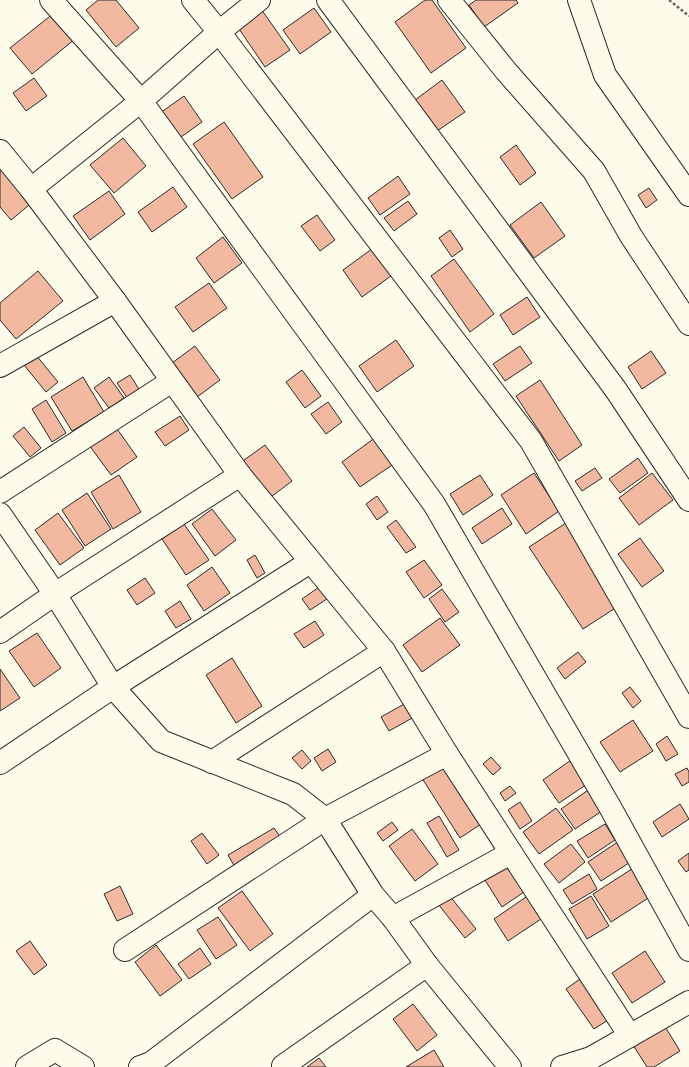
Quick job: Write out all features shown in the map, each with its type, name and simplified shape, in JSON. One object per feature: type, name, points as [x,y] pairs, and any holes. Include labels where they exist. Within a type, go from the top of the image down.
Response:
[{"type":"street","points":[[51,0],[141,101],[434,504],[610,807],[689,950]]},
{"type":"street","points":[[193,0],[531,441],[689,717]]},
{"type":"street","points":[[31,188],[141,101],[219,32],[259,0]]},
{"type":"street","points":[[328,0],[616,390],[689,500]]},
{"type":"street","points":[[449,0],[506,71],[594,171],[631,236],[689,324]]},
{"type":"street","points":[[578,0],[605,75],[689,195]]},
{"type":"street","points":[[0,151],[31,188],[115,301],[240,475],[384,651],[447,754],[630,1036]]},
{"type":"street","points":[[0,366],[115,301]]},
{"type":"street","points":[[0,492],[172,381]]},
{"type":"street","points":[[0,632],[55,594],[240,475]]},
{"type":"street","points":[[0,514],[55,594],[113,687],[161,741],[293,794],[325,819],[373,895],[393,918],[427,965],[510,1067]]},
{"type":"street","points":[[0,763],[113,687],[310,562]]},
{"type":"street","points":[[212,762],[384,651]]},
{"type":"street","points":[[125,950],[325,819],[447,754]]},
{"type":"street","points":[[393,918],[511,854]]},
{"type":"street","points":[[140,1067],[151,1063],[373,895]]},
{"type":"street","points":[[283,1066],[427,965]]},
{"type":"street","points":[[562,1067],[594,1063],[630,1036],[689,1002]]},
{"type":"street","points":[[38,1064],[55,1050],[83,1067]]},
{"type":"path","points":[[669,0],[689,16]]},
{"type":"building","points":[[98,0],[116,0],[139,28],[116,47],[86,10]]},
{"type":"building","points":[[425,0],[432,0],[466,48],[431,73],[395,22]]},
{"type":"building","points":[[476,0],[516,0],[518,3],[484,27],[469,5]]},
{"type":"building","points":[[314,8],[331,32],[300,54],[283,30]]},
{"type":"building","points":[[261,9],[290,50],[265,67],[237,26]]},
{"type":"building","points":[[54,13],[75,39],[32,74],[10,48]]},
{"type":"building","points":[[34,78],[47,96],[26,111],[13,93]]},
{"type":"building","points":[[442,80],[465,112],[437,131],[415,100]]},
{"type":"building","points":[[184,96],[202,122],[174,142],[156,116]]},
{"type":"building","points":[[224,122],[263,177],[232,199],[193,144]]},
{"type":"building","points":[[123,138],[146,166],[114,193],[90,165]]},
{"type":"building","points":[[516,145],[536,173],[520,185],[500,157]]},
{"type":"building","points":[[0,160],[34,201],[11,220],[0,207]]},
{"type":"building","points":[[398,176],[410,194],[380,215],[368,198]]},
{"type":"building","points":[[173,187],[187,207],[152,232],[138,212]]},
{"type":"building","points":[[649,188],[657,200],[646,208],[638,195]]},
{"type":"building","points":[[109,191],[125,214],[90,240],[73,216]]},
{"type":"building","points":[[408,201],[417,214],[394,231],[384,218]]},
{"type":"building","points":[[541,202],[565,236],[534,258],[510,225]]},
{"type":"building","points":[[317,215],[335,240],[320,251],[301,226]]},
{"type":"building","points":[[450,230],[463,249],[452,257],[439,238]]},
{"type":"building","points":[[223,237],[242,263],[214,283],[196,258]]},
{"type":"building","points":[[376,246],[395,273],[362,297],[343,270]]},
{"type":"building","points":[[454,259],[494,314],[470,332],[431,276]]},
{"type":"building","points":[[38,271],[63,301],[16,339],[0,320],[0,303]]},
{"type":"building","points":[[209,283],[227,308],[193,332],[175,307]]},
{"type":"building","points":[[527,297],[540,317],[513,335],[500,315]]},
{"type":"building","points":[[396,340],[414,366],[377,392],[359,366]]},
{"type":"building","points":[[195,346],[220,380],[193,400],[168,366]]},
{"type":"building","points":[[520,346],[532,363],[505,381],[493,364]]},
{"type":"building","points":[[651,351],[666,373],[642,389],[628,367]]},
{"type":"building","points":[[36,355],[58,382],[46,392],[24,365]]},
{"type":"building","points":[[302,370],[321,396],[305,408],[286,382]]},
{"type":"building","points":[[130,375],[140,391],[128,399],[117,383]]},
{"type":"building","points":[[83,377],[104,412],[72,431],[51,397]]},
{"type":"building","points":[[109,377],[124,398],[109,408],[94,388]]},
{"type":"building","points":[[540,380],[582,445],[559,461],[516,396]]},
{"type":"building","points":[[46,400],[66,433],[52,442],[32,409]]},
{"type":"building","points":[[328,402],[342,422],[326,434],[311,414]]},
{"type":"building","points":[[180,416],[189,430],[165,446],[155,432]]},
{"type":"building","points":[[115,426],[137,457],[111,475],[89,445]]},
{"type":"building","points":[[24,427],[41,448],[30,457],[13,436]]},
{"type":"building","points":[[376,437],[395,463],[360,487],[342,462]]},
{"type":"building","points":[[265,445],[292,481],[267,500],[240,463]]},
{"type":"building","points":[[638,458],[648,473],[620,493],[609,479]]},
{"type":"building","points":[[595,468],[602,478],[582,491],[575,481]]},
{"type":"building","points":[[534,473],[559,511],[526,534],[501,495]]},
{"type":"building","points":[[652,473],[673,500],[639,525],[619,498]]},
{"type":"building","points":[[119,475],[141,512],[113,529],[91,492]]},
{"type":"building","points":[[480,475],[493,495],[463,515],[450,494]]},
{"type":"building","points":[[87,493],[111,529],[85,546],[62,510]]},
{"type":"building","points":[[377,496],[388,512],[377,520],[366,504]]},
{"type":"building","points":[[502,508],[512,524],[482,544],[472,528]]},
{"type":"building","points":[[212,509],[236,540],[215,556],[192,524]]},
{"type":"building","points":[[58,513],[84,548],[60,565],[35,530]]},
{"type":"building","points":[[396,520],[416,547],[406,553],[387,527]]},
{"type":"building","points":[[566,523],[620,605],[583,629],[529,547]]},
{"type":"building","points":[[184,524],[209,560],[186,575],[162,539]]},
{"type":"building","points":[[640,538],[664,571],[642,587],[618,554]]},
{"type":"building","points":[[255,555],[265,573],[257,578],[247,560]]},
{"type":"building","points":[[424,560],[442,585],[424,598],[406,572]]},
{"type":"building","points":[[212,567],[230,593],[204,611],[187,585]]},
{"type":"building","points":[[145,578],[155,593],[137,605],[127,590]]},
{"type":"building","points":[[322,585],[330,597],[310,610],[302,599]]},
{"type":"building","points":[[442,589],[459,612],[445,622],[429,599]]},
{"type":"building","points":[[180,601],[191,619],[176,628],[165,611]]},
{"type":"building","points":[[440,618],[460,645],[422,672],[403,645]]},
{"type":"building","points":[[315,621],[324,635],[304,648],[294,634]]},
{"type":"building","points":[[37,633],[61,668],[34,687],[9,651]]},
{"type":"building","points":[[578,652],[586,662],[565,679],[557,668]]},
{"type":"building","points":[[232,658],[262,706],[236,723],[206,675]]},
{"type":"building","points":[[0,669],[20,698],[0,711]]},
{"type":"building","points":[[630,687],[641,701],[633,708],[622,693]]},
{"type":"building","points":[[406,703],[414,717],[389,731],[381,717]]},
{"type":"building","points":[[633,720],[653,751],[620,772],[600,742]]},
{"type":"building","points":[[667,736],[678,754],[666,761],[656,744]]},
{"type":"building","points":[[328,749],[336,762],[322,771],[314,758]]},
{"type":"building","points":[[302,750],[311,761],[302,769],[292,758]]},
{"type":"building","points":[[578,755],[593,780],[559,803],[543,780]]},
{"type":"building","points":[[491,757],[501,768],[493,775],[483,764]]},
{"type":"building","points":[[444,759],[484,822],[460,838],[420,775]]},
{"type":"building","points":[[687,768],[689,772],[689,782],[682,786],[675,774]]},
{"type":"building","points":[[510,786],[516,793],[505,801],[500,793]]},
{"type":"building","points":[[594,786],[608,807],[575,829],[561,809]]},
{"type":"building","points":[[520,802],[532,821],[520,829],[508,810]]},
{"type":"building","points":[[680,804],[689,819],[662,837],[653,822]]},
{"type":"building","points":[[556,808],[573,830],[539,854],[523,832]]},
{"type":"building","points":[[439,816],[459,850],[447,857],[427,823]]},
{"type":"building","points":[[392,822],[398,830],[383,841],[377,833]]},
{"type":"building","points":[[605,824],[615,840],[588,858],[577,841]]},
{"type":"building","points":[[274,828],[283,841],[236,869],[228,855]]},
{"type":"building","points":[[412,829],[438,864],[415,881],[389,846]]},
{"type":"building","points":[[202,833],[219,855],[207,864],[191,841]]},
{"type":"building","points":[[619,841],[632,861],[601,881],[588,862]]},
{"type":"building","points":[[571,844],[585,862],[559,883],[544,864]]},
{"type":"building","points":[[689,853],[689,870],[686,872],[678,861]]},
{"type":"building","points":[[504,863],[524,892],[502,907],[483,877]]},
{"type":"building","points":[[635,867],[653,895],[611,922],[593,894]]},
{"type":"building","points":[[589,874],[597,889],[572,904],[563,890]]},
{"type":"building","points":[[120,886],[133,914],[117,921],[104,894]]},
{"type":"building","points":[[242,891],[273,934],[250,951],[218,908]]},
{"type":"building","points":[[449,895],[476,929],[465,938],[438,904]]},
{"type":"building","points":[[529,895],[544,917],[508,941],[494,919]]},
{"type":"building","points":[[591,896],[609,926],[587,939],[569,909]]},
{"type":"building","points":[[218,917],[237,945],[216,959],[197,930]]},
{"type":"building","points":[[30,941],[47,965],[34,975],[16,951]]},
{"type":"building","points":[[156,945],[182,980],[160,996],[135,962]]},
{"type":"building","points":[[200,948],[211,964],[189,979],[178,964]]},
{"type":"building","points":[[645,951],[665,982],[632,1003],[612,973]]},
{"type":"building","points":[[580,979],[608,1020],[594,1029],[566,989]]},
{"type":"building","points":[[413,1004],[437,1035],[417,1051],[393,1019]]},
{"type":"building","points":[[664,1025],[680,1051],[654,1067],[647,1067],[633,1045]]},
{"type":"building","points":[[434,1050],[444,1067],[406,1067]]},
{"type":"building","points":[[319,1058],[326,1067],[307,1067]]}]
